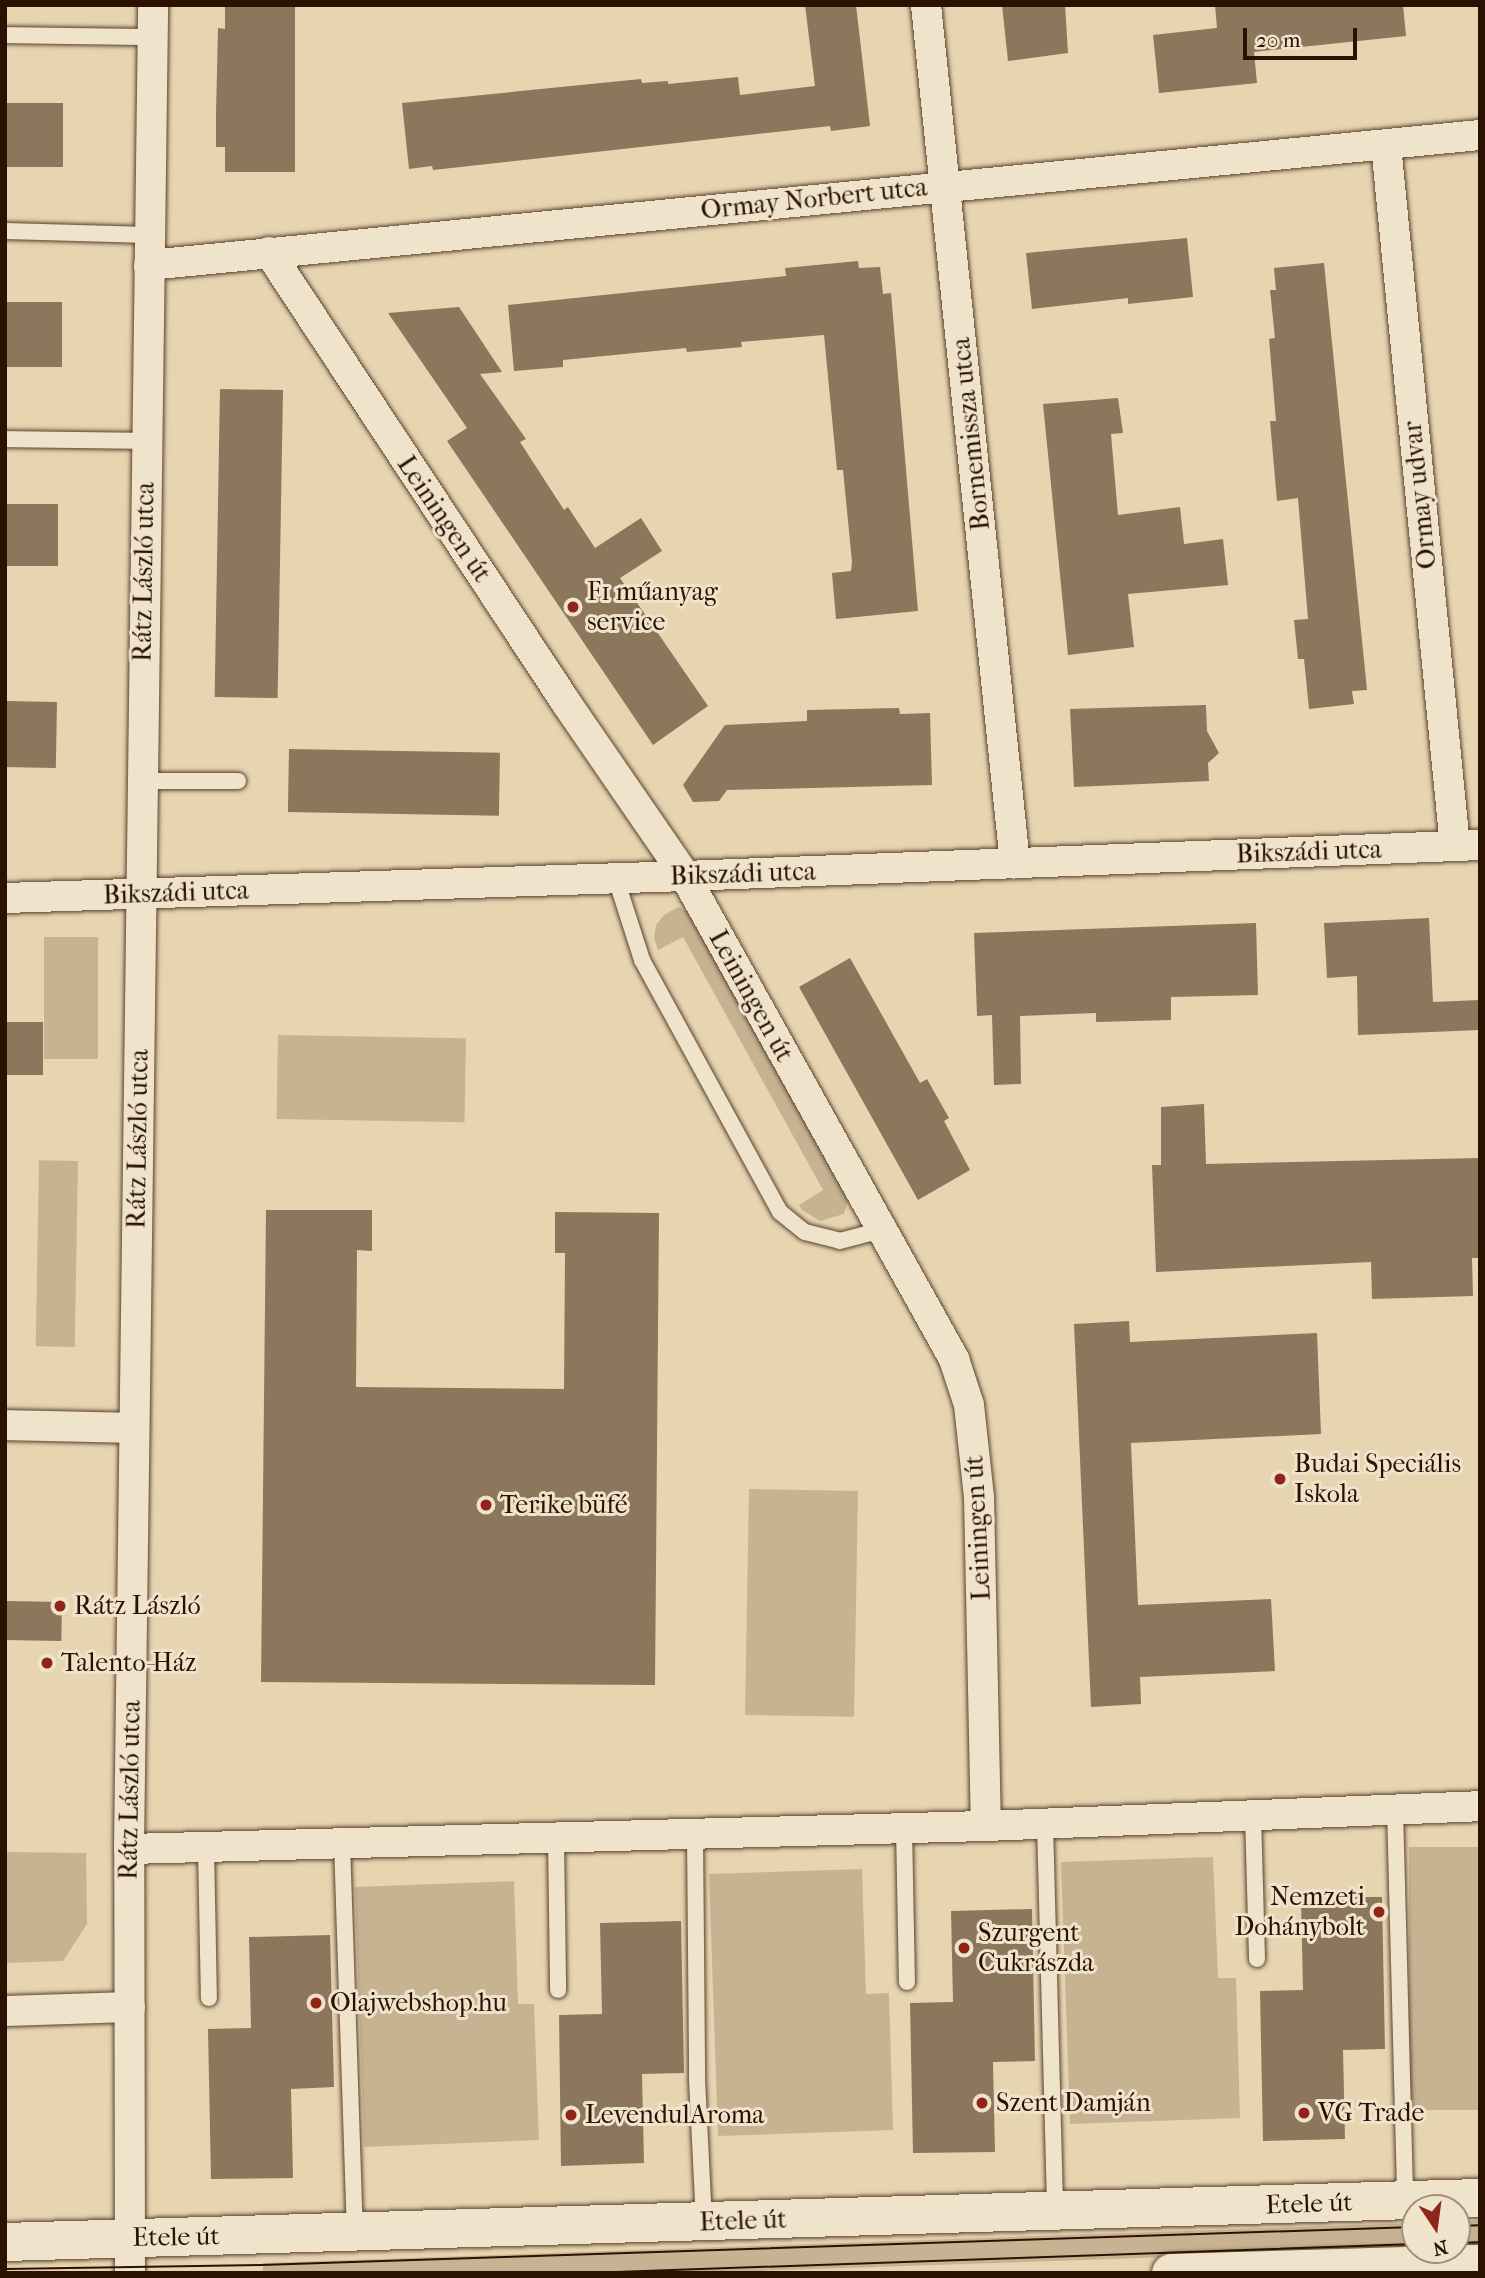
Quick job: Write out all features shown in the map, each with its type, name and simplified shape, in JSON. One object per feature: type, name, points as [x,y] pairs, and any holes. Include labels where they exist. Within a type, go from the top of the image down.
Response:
[{"type":"main road","name":"Etele út","points":[[5,2242],[129,2255],[355,2232],[1401,2201]]},
{"type":"main road","points":[[1171,2273],[1480,2264]]},
{"type":"street","name":"Rátz László utca","points":[[129,2255],[129,1849],[153,5]]},
{"type":"street","name":"Bornemissza utca","points":[[926,5],[1015,863]]},
{"type":"street","name":"Ormay Norbert utca","points":[[149,265],[1480,135]]},
{"type":"street","name":"Ormay udvar","points":[[1386,145],[1467,846]]},
{"type":"street","name":"Leiningen út","points":[[270,252],[567,704],[685,876],[954,1359],[970,1405],[979,1497],[986,1826]]},
{"type":"street","name":"Bikszádi utca","points":[[5,898],[616,879],[1467,846]]},
{"type":"street","points":[[5,1425],[134,1428]]},
{"type":"street","points":[[129,1849],[986,1826],[1480,1806]]},
{"type":"street","points":[[5,2011],[130,2007]]},
{"type":"lane","points":[[5,35],[153,37]]},
{"type":"lane","points":[[5,231],[150,235]]},
{"type":"lane","points":[[5,439],[146,441]]},
{"type":"lane","points":[[142,781],[238,781]]},
{"type":"lane","points":[[616,879],[642,960],[780,1212],[805,1232],[840,1241],[882,1230]]},
{"type":"lane","points":[[1395,1810],[1405,2194]]},
{"type":"lane","points":[[1253,1815],[1257,1959]]},
{"type":"lane","points":[[1045,1824],[1055,2211]]},
{"type":"lane","points":[[904,1828],[907,1982]]},
{"type":"lane","points":[[695,1834],[697,2079],[704,2223]]},
{"type":"lane","points":[[556,1838],[558,1990]]},
{"type":"lane","points":[[342,1843],[355,2232]]},
{"type":"lane","points":[[206,1847],[209,1998]]},
{"type":"shaded area","points":[[678,907],[688,912],[848,1201],[844,1214],[820,1221],[802,1210],[799,1205],[823,1190],[683,937],[658,950],[654,938],[656,925],[664,915]]},
{"type":"shaded area","points":[[44,937],[98,937],[98,1059],[44,1059]]},
{"type":"shaded area","points":[[278,1035],[466,1038],[465,1122],[277,1119]]},
{"type":"shaded area","points":[[39,1160],[78,1161],[75,1347],[36,1346]]},
{"type":"shaded area","points":[[749,1489],[858,1491],[854,1717],[745,1715]]},
{"type":"shaded area","points":[[1409,1847],[1480,1847],[1480,2110],[1409,2110]]},
{"type":"shaded area","points":[[5,1852],[86,1853],[87,1924],[63,1961],[5,1963]]},
{"type":"shaded area","points":[[1213,1857],[1218,1978],[1236,1978],[1240,2118],[1070,2124],[1061,1862]]},
{"type":"shaded area","points":[[862,1869],[866,1994],[889,1993],[893,2130],[718,2136],[709,1874]]},
{"type":"shaded area","points":[[514,1881],[518,2004],[534,2004],[539,2140],[364,2147],[355,1887]]},
{"type":"shaded area","points":[[1471,2221],[1480,2221],[1480,2246],[1471,2246]]},
{"type":"shaded area","points":[[1401,2223],[1401,2248],[697,2273],[263,2273],[263,2263]]},
{"type":"building","points":[[225,5],[295,5],[295,172],[225,172],[225,147],[216,147],[216,114],[218,28],[225,29]]},
{"type":"building","points":[[805,5],[856,5],[870,126],[831,131],[830,126],[433,170],[432,166],[409,169],[402,103],[641,79],[642,83],[668,81],[668,84],[738,77],[740,95],[815,86]]},
{"type":"building","points":[[1002,5],[1065,5],[1068,53],[1008,61]]},
{"type":"building","points":[[1215,5],[1403,5],[1406,36],[1254,52],[1257,83],[1159,93],[1153,35],[1217,28]]},
{"type":"building","points":[[5,103],[63,103],[63,167],[5,167]]},
{"type":"building","points":[[1187,238],[1193,297],[1128,304],[1128,298],[1032,309],[1026,253]]},
{"type":"building","points":[[858,261],[859,268],[880,267],[883,294],[891,293],[918,611],[836,619],[832,573],[851,571],[852,562],[843,470],[837,470],[824,335],[741,342],[742,347],[687,352],[686,348],[563,360],[563,367],[514,371],[508,305],[786,276],[785,268]]},
{"type":"building","points":[[1324,263],[1367,690],[1352,691],[1354,704],[1309,709],[1304,659],[1298,659],[1294,620],[1308,619],[1298,498],[1277,501],[1270,421],[1276,421],[1269,339],[1275,338],[1270,290],[1276,290],[1274,268]]},
{"type":"building","points":[[5,302],[62,302],[62,367],[5,367]]},
{"type":"building","points":[[459,307],[502,372],[480,374],[526,439],[520,442],[564,510],[568,507],[595,548],[641,518],[662,551],[620,578],[708,706],[653,745],[447,441],[467,428],[388,313]]},
{"type":"building","points":[[220,389],[283,390],[278,698],[215,697]]},
{"type":"building","points":[[1118,398],[1123,433],[1111,434],[1118,515],[1180,507],[1184,544],[1223,539],[1228,585],[1128,594],[1134,647],[1068,655],[1043,404]]},
{"type":"building","points":[[5,504],[58,504],[58,566],[5,566]]},
{"type":"building","points":[[5,701],[57,702],[56,768],[5,767]]},
{"type":"building","points":[[1206,705],[1207,731],[1219,753],[1208,763],[1209,781],[1074,787],[1070,709]]},
{"type":"building","points":[[899,708],[900,714],[930,713],[932,785],[727,790],[719,801],[693,802],[683,785],[725,725],[807,721],[807,710]]},
{"type":"building","points":[[289,749],[500,753],[499,816],[288,812]]},
{"type":"building","points":[[1429,918],[1433,1002],[1480,1000],[1480,1030],[1358,1035],[1357,976],[1327,978],[1324,923]]},
{"type":"building","points":[[1256,923],[1258,995],[1171,997],[1171,1020],[1096,1022],[1096,1013],[1020,1016],[1021,1084],[994,1085],[992,1015],[977,1016],[974,933]]},
{"type":"building","points":[[850,958],[920,1083],[927,1079],[949,1118],[944,1121],[970,1170],[918,1200],[799,987]]},
{"type":"building","points":[[5,1022],[43,1022],[43,1075],[5,1075]]},
{"type":"building","points":[[1204,1104],[1206,1164],[1480,1158],[1480,1258],[1472,1258],[1473,1296],[1372,1299],[1371,1262],[1156,1272],[1152,1165],[1161,1165],[1161,1107]]},
{"type":"building","points":[[266,1210],[372,1210],[372,1251],[357,1250],[356,1387],[564,1389],[565,1253],[555,1253],[555,1212],[659,1213],[655,1685],[261,1682]]},
{"type":"building","points":[[1129,1321],[1130,1342],[1317,1333],[1321,1434],[1131,1443],[1138,1605],[1271,1599],[1275,1671],[1140,1677],[1141,1704],[1091,1707],[1074,1324]]},
{"type":"building","points":[[5,1601],[62,1602],[61,1641],[5,1640]]},
{"type":"building","points":[[1382,1897],[1385,2049],[1343,2050],[1345,2139],[1263,2141],[1260,1991],[1303,1990],[1301,1899]]},
{"type":"building","points":[[1032,1909],[1035,2061],[993,2062],[995,2152],[913,2153],[910,2003],[953,2002],[951,1911]]},
{"type":"building","points":[[681,1921],[684,2073],[642,2074],[644,2163],[561,2166],[559,2015],[602,2014],[600,1923]]},
{"type":"building","points":[[330,1935],[334,2087],[291,2089],[293,2178],[211,2179],[208,2029],[251,2028],[249,1937]]},
{"type":"tram line","points":[[1471,2225],[1480,2225]]},
{"type":"tram line","points":[[5,2269],[261,2265],[1401,2227]]},
{"type":"tram line","points":[[1471,2242],[1480,2242]]},
{"type":"tram line","points":[[588,2273],[1401,2244]]},
{"type":"place","name":"F1 műanyag service","points":[[573,607]]},
{"type":"place","name":"Budai Speciális Iskola","points":[[1280,1479]]},
{"type":"place","name":"Terike büfé","points":[[486,1505]]},
{"type":"place","name":"Rátz László","points":[[60,1606]]},
{"type":"place","name":"Talento-Ház","points":[[47,1663]]},
{"type":"place","name":"Nemzeti Dohánybolt","points":[[1379,1912]]},
{"type":"place","name":"Szurgent Cukrászda","points":[[964,1948]]},
{"type":"place","name":"Olajwebshop.hu","points":[[316,2003]]},
{"type":"place","name":"Szent Damján","points":[[982,2103]]},
{"type":"place","name":"VG Trade","points":[[1304,2113]]},
{"type":"place","name":"LevendulAroma","points":[[571,2115]]}]
